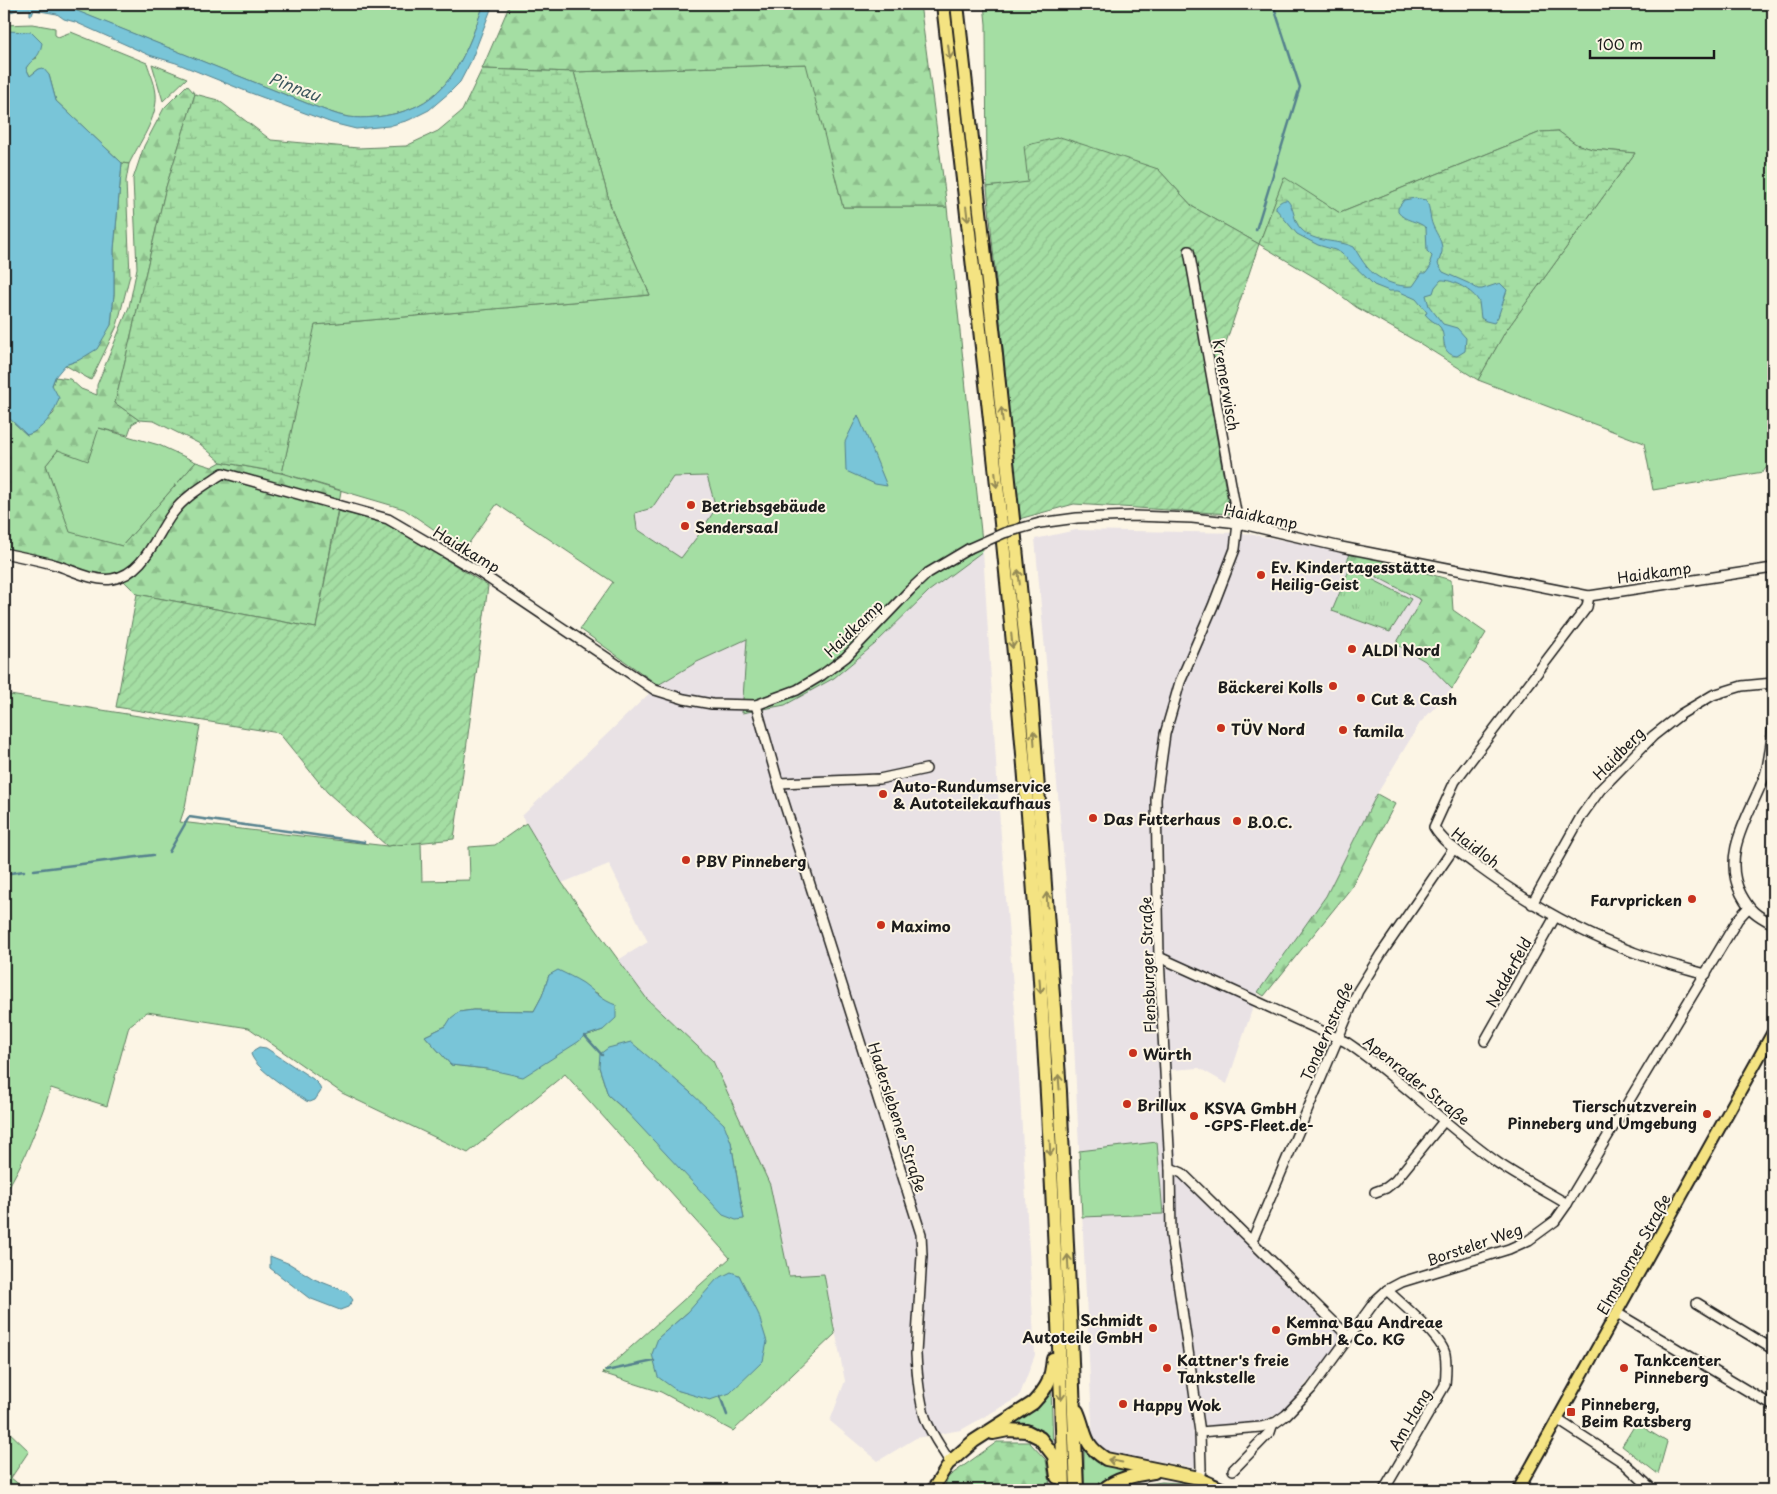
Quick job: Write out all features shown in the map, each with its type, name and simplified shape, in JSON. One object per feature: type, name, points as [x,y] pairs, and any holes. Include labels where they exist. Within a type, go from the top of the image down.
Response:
[{"type":"highway","points":[[943,4],[984,362],[1018,699],[1037,947],[1058,1309],[1064,1490]]},
{"type":"highway","points":[[956,4],[997,365],[1031,693],[1060,1091],[1077,1490]]},
{"type":"highway","points":[[950,1462],[962,1450],[1026,1408],[1047,1386],[1052,1376],[1058,1309]]},
{"type":"highway","points":[[1074,1402],[1089,1445],[1106,1459],[1199,1478]]},
{"type":"highway","points":[[983,1436],[1008,1430],[1026,1431],[1040,1438],[1054,1456],[1060,1490]]},
{"type":"highway","points":[[1103,1490],[1133,1475],[1162,1471]]},
{"type":"main road","name":"Elmshorner Straße","points":[[1518,1490],[1773,1032]]},
{"type":"main road","points":[[932,1490],[950,1462]]},
{"type":"main road","points":[[1199,1478],[1226,1490]]},
{"type":"street","name":"Kremerwisch","points":[[1189,251],[1238,523]]},
{"type":"street","name":"Haidkamp","points":[[4,553],[55,565],[85,576],[110,580],[126,575],[148,555],[172,513],[190,495],[223,473],[388,519],[479,572],[655,690],[684,699],[712,704],[756,705],[797,690],[822,675],[846,657],[928,573],[970,548],[1004,533],[1040,523],[1077,518],[1134,516],[1192,518],[1238,523],[1341,547],[1589,596],[1773,568]]},
{"type":"street","name":"Flensburger Straße","points":[[1199,1478],[1201,1469],[1200,1432],[1171,1235],[1170,1168],[1159,957],[1156,799],[1164,741],[1180,682],[1235,549],[1238,523]]},
{"type":"street","name":"Haidloh","points":[[1589,596],[1587,607],[1455,781],[1434,827],[1438,835],[1513,892],[1555,917],[1633,952],[1706,974]]},
{"type":"street","name":"Haidberg","points":[[1532,904],[1582,815],[1600,790],[1653,736],[1681,714],[1713,695],[1742,686],[1773,683]]},
{"type":"street","name":"Haderslebener Straße","points":[[756,705],[778,783],[921,1234],[922,1255],[916,1354],[917,1370],[925,1417],[934,1437],[950,1462]]},
{"type":"street","points":[[1773,726],[1765,773],[1738,837],[1733,855],[1733,870],[1737,886],[1748,908],[1773,924]]},
{"type":"street","points":[[778,783],[879,779],[926,769]]},
{"type":"street","name":"Tondernstraße","points":[[1252,1241],[1358,991],[1454,848]]},
{"type":"street","name":"Borsteler Weg","points":[[1200,1432],[1261,1427],[1273,1423],[1286,1415],[1311,1389],[1348,1336],[1376,1300],[1387,1290],[1402,1282],[1509,1249],[1529,1240],[1555,1221],[1738,919],[1748,908]]},
{"type":"street","name":"Nedderfeld","points":[[1485,1041],[1555,917]]},
{"type":"street","name":"Apenrader Straße","points":[[1159,957],[1337,1038],[1367,1056],[1444,1121],[1498,1163],[1567,1204]]},
{"type":"street","points":[[1375,1192],[1386,1188],[1395,1181],[1444,1121]]},
{"type":"street","points":[[1170,1168],[1182,1173],[1348,1336]]},
{"type":"street","name":"Am Hang","points":[[1384,1490],[1444,1385],[1446,1370],[1444,1352],[1436,1337],[1387,1290]]},
{"type":"street","points":[[1697,1303],[1771,1348],[1773,1347]]},
{"type":"street","points":[[1617,1313],[1773,1406]]},
{"type":"street","points":[[1558,1420],[1624,1463],[1653,1490]]},
{"type":"street","name":"Borsteler Weg","points":[[1234,1470],[1270,1432],[1273,1423]]},
{"type":"shaded area","points":[[707,476],[716,508],[681,559],[637,529],[634,513],[652,508],[673,477]]},
{"type":"shaded area","points":[[1076,530],[1243,533],[1351,552],[1347,561],[1422,600],[1396,644],[1425,661],[1452,689],[1420,723],[1377,794],[1326,896],[1258,992],[1227,1084],[1199,1068],[1171,1070],[1179,1177],[1341,1335],[1339,1344],[1283,1412],[1251,1426],[1193,1425],[1197,1468],[1107,1452],[1093,1443],[1067,895],[1035,539]]},
{"type":"shaded area","points":[[983,551],[999,810],[1016,1025],[1035,1355],[1019,1397],[961,1430],[916,1438],[878,1461],[830,1421],[845,1381],[824,1274],[789,1276],[770,1185],[707,1056],[647,999],[618,960],[648,942],[609,864],[562,883],[522,816],[658,685],[697,662],[747,639],[742,713],[785,705],[834,678],[875,644],[933,586]]},
{"type":"green space","points":[[59,4],[484,4],[464,55],[455,71],[432,97],[417,106],[398,113],[361,118],[343,116],[311,105]]},
{"type":"green space","points":[[510,4],[920,4],[947,207],[843,207],[806,64],[574,72],[482,69]]},
{"type":"green space","points":[[984,4],[1773,4],[1773,459],[1763,472],[1653,490],[1644,443],[1478,380],[1505,332],[1635,153],[1592,149],[1576,144],[1558,131],[1541,132],[1340,213],[1284,178],[1259,244],[1193,207],[1158,169],[987,187],[986,24]]},
{"type":"green space","points":[[32,24],[55,28],[55,35],[58,37],[71,32],[147,63],[155,86],[156,103],[151,121],[129,164],[122,163],[56,101],[49,75],[39,69],[30,76],[26,68],[30,61],[37,58],[6,31],[4,33],[4,25]]},
{"type":"green space","points":[[152,64],[187,78],[163,101]]},
{"type":"green space","points":[[807,64],[843,207],[947,207],[983,551],[929,591],[875,644],[834,678],[785,705],[742,713],[747,639],[697,662],[658,685],[580,629],[613,582],[497,504],[464,550],[404,509],[282,473],[314,325],[650,295],[612,211],[574,72]],"holes":[[[707,476],[716,508],[681,558],[637,529],[635,513],[652,508],[673,477]]]},
{"type":"green space","points":[[482,69],[574,72],[612,211],[650,295],[315,325],[282,473],[221,462],[200,444],[154,421],[139,420],[115,403],[166,187],[195,94],[218,100],[271,140],[358,148],[406,146],[438,131],[462,111]]},
{"type":"green space","points":[[187,85],[195,94],[166,187],[115,403],[139,420],[132,424],[128,435],[99,428],[88,461],[58,450],[46,465],[70,532],[122,546],[196,462],[212,467],[221,462],[281,473],[341,491],[316,628],[137,594],[124,581],[113,575],[87,572],[58,561],[4,549],[4,420],[10,419],[27,435],[39,429],[54,413],[52,386],[55,377],[70,379],[81,389],[97,395],[97,385],[129,307],[137,268],[133,179],[144,146],[164,108]]},
{"type":"green space","points":[[1558,131],[1576,144],[1592,149],[1635,153],[1505,332],[1478,380],[1421,344],[1356,307],[1326,284],[1259,244],[1284,177],[1340,213],[1541,132]]},
{"type":"green space","points":[[1060,137],[1158,169],[1193,207],[1259,244],[1209,393],[1230,514],[1074,504],[1019,519],[987,187],[1028,182],[1024,146]]},
{"type":"green space","points":[[122,163],[129,164],[126,181],[130,275],[117,326],[91,380],[65,365],[79,360],[111,325],[114,294],[114,249]]},
{"type":"green space","points":[[99,428],[159,445],[196,462],[122,546],[70,533],[46,465],[58,450]]},
{"type":"green space","points":[[338,511],[388,523],[488,586],[454,839],[387,846],[327,792],[279,733],[116,707],[137,594],[316,628]]},
{"type":"green space","points":[[1351,552],[1451,580],[1453,610],[1486,633],[1452,689],[1425,661],[1396,644],[1421,600],[1347,561]]},
{"type":"green space","points":[[1350,568],[1411,599],[1390,632],[1332,611]]},
{"type":"green space","points":[[4,694],[200,726],[185,807],[180,822],[387,846],[421,842],[422,881],[470,880],[469,847],[495,845],[526,823],[562,883],[647,999],[713,1061],[770,1185],[789,1276],[824,1274],[835,1334],[733,1431],[661,1392],[602,1373],[730,1258],[565,1074],[468,1153],[342,1093],[249,1028],[147,1012],[129,1026],[107,1106],[51,1088],[25,1156],[4,1194]],"holes":[[[549,975],[597,993],[605,1002],[603,1030],[585,1036],[556,1055],[487,1069],[451,1065],[425,1036],[446,1026],[459,1012],[473,1010],[534,1011],[542,996]],[[599,1067],[662,1069],[691,1093],[731,1142],[744,1219],[608,1095]],[[739,1275],[746,1292],[692,1394],[676,1390],[658,1338],[688,1312]]]},
{"type":"green space","points":[[1377,794],[1395,804],[1351,888],[1264,996],[1258,992],[1326,896]]},
{"type":"green space","points":[[1157,1142],[1163,1214],[1082,1217],[1079,1151]]},
{"type":"green space","points":[[1051,1387],[1053,1448],[1007,1424]]},
{"type":"green space","points":[[1636,1423],[1667,1442],[1658,1474],[1622,1446]]},
{"type":"green space","points":[[4,1427],[29,1451],[11,1478],[26,1490],[4,1490]]},
{"type":"green space","points":[[997,1442],[1029,1442],[1046,1460],[1051,1490],[943,1490],[948,1477]]},
{"type":"green space","points":[[1084,1450],[1106,1465],[1131,1471],[1097,1490],[1084,1490]]},
{"type":"green space","points":[[1162,1482],[1196,1484],[1214,1490],[1124,1490],[1134,1486]]},
{"type":"water","points":[[4,4],[60,4],[311,105],[343,116],[361,118],[398,113],[417,106],[432,97],[455,71],[464,55],[484,4],[493,4],[471,61],[460,82],[450,92],[429,110],[409,120],[389,126],[356,129],[332,123],[176,63],[149,55],[75,22],[64,19],[57,14],[34,10],[32,15],[30,15],[30,9],[4,14]]},
{"type":"water","points":[[6,31],[31,32],[42,43],[38,55],[26,68],[30,76],[43,68],[49,75],[56,101],[122,163],[114,249],[114,294],[111,325],[97,349],[79,360],[65,365],[55,377],[52,385],[59,398],[54,410],[43,425],[27,435],[10,419],[4,420],[4,33]]},
{"type":"water","points":[[1415,198],[1426,200],[1428,203],[1432,223],[1442,245],[1438,264],[1443,272],[1478,289],[1500,283],[1507,290],[1498,317],[1494,323],[1481,318],[1479,302],[1468,290],[1457,284],[1441,280],[1433,293],[1426,295],[1429,306],[1443,324],[1457,328],[1466,338],[1465,351],[1457,356],[1451,355],[1448,352],[1440,327],[1425,314],[1427,313],[1426,311],[1416,299],[1398,291],[1389,291],[1374,285],[1341,253],[1318,245],[1297,234],[1276,209],[1280,202],[1287,200],[1290,203],[1298,226],[1307,234],[1319,239],[1354,247],[1365,265],[1382,279],[1401,286],[1413,286],[1422,273],[1426,273],[1431,266],[1432,256],[1427,251],[1426,228],[1404,218],[1398,212],[1398,208],[1404,200]]},
{"type":"water","points":[[858,415],[887,486],[875,484],[846,471],[845,442]]},
{"type":"water","points":[[558,970],[583,983],[616,1005],[616,1018],[603,1030],[585,1036],[523,1077],[487,1069],[451,1065],[425,1036],[446,1026],[451,1018],[459,1012],[473,1010],[534,1011],[542,996],[549,975]]},
{"type":"water","points":[[631,1042],[724,1124],[731,1142],[744,1219],[736,1220],[723,1215],[625,1110],[608,1095],[599,1067],[600,1054],[608,1048]]},
{"type":"water","points":[[259,1047],[266,1048],[313,1079],[319,1085],[321,1091],[315,1100],[306,1101],[275,1080],[260,1067],[251,1054]]},
{"type":"water","points":[[270,1256],[290,1264],[314,1279],[347,1292],[353,1300],[348,1307],[340,1310],[309,1298],[270,1268]]},
{"type":"water","points":[[731,1272],[739,1275],[758,1313],[767,1342],[763,1361],[730,1393],[710,1400],[676,1390],[658,1377],[652,1354],[658,1338],[688,1312],[717,1279]]},
{"type":"waterway","points":[[1256,230],[1300,87],[1273,4]]},
{"type":"waterway","points":[[169,852],[189,817],[364,842]]},
{"type":"waterway","points":[[34,870],[153,855]]},
{"type":"waterway","points":[[4,874],[24,871]]},
{"type":"waterway","points":[[585,1036],[602,1055]]},
{"type":"waterway","points":[[606,1371],[654,1361]]},
{"type":"waterway","points":[[720,1396],[727,1415]]},
{"type":"place","name":"Betriebsgebäude","points":[[691,505]]},
{"type":"place","name":"Sendersaal","points":[[685,526]]},
{"type":"place","name":"Ev. Kindertagesstätte Heilig-Geist","points":[[1261,575]]},
{"type":"place","name":"ALDI Nord","points":[[1352,649]]},
{"type":"place","name":"Bäckerei Kolls","points":[[1333,686]]},
{"type":"place","name":"Cut & Cash","points":[[1361,698]]},
{"type":"place","name":"TÜV Nord","points":[[1221,728]]},
{"type":"place","name":"famila","points":[[1343,730]]},
{"type":"place","name":"Auto-Rundumservice & Autoteilekaufhaus","points":[[883,794]]},
{"type":"place","name":"Das Futterhaus","points":[[1093,818]]},
{"type":"place","name":"B.O.C.","points":[[1237,821]]},
{"type":"place","name":"PBV Pinneberg","points":[[686,860]]},
{"type":"place","name":"Farvpricken","points":[[1692,899]]},
{"type":"place","name":"Maximo","points":[[881,925]]},
{"type":"place","name":"Würth","points":[[1133,1053]]},
{"type":"place","name":"Brillux","points":[[1127,1104]]},
{"type":"place","name":"Tierschutzverein Pinneberg und Umgebung","points":[[1707,1114]]},
{"type":"place","name":"KSVA GmbH -GPS-Fleet.de-","points":[[1194,1116]]},
{"type":"place","name":"Schmidt Autoteile GmbH","points":[[1153,1328]]},
{"type":"place","name":"Kemna Bau Andreae GmbH & Co. KG","points":[[1276,1330]]},
{"type":"place","name":"Kattner's freie Tankstelle","points":[[1167,1368]]},
{"type":"place","name":"Tankcenter Pinneberg","points":[[1624,1368]]},
{"type":"place","name":"Happy Wok","points":[[1123,1404]]},
{"type":"place","name":"Pinneberg, Beim Ratsberg","points":[[1571,1412]]},
{"type":"water label","name":"Pinnau","points":[[295,86]]}]
